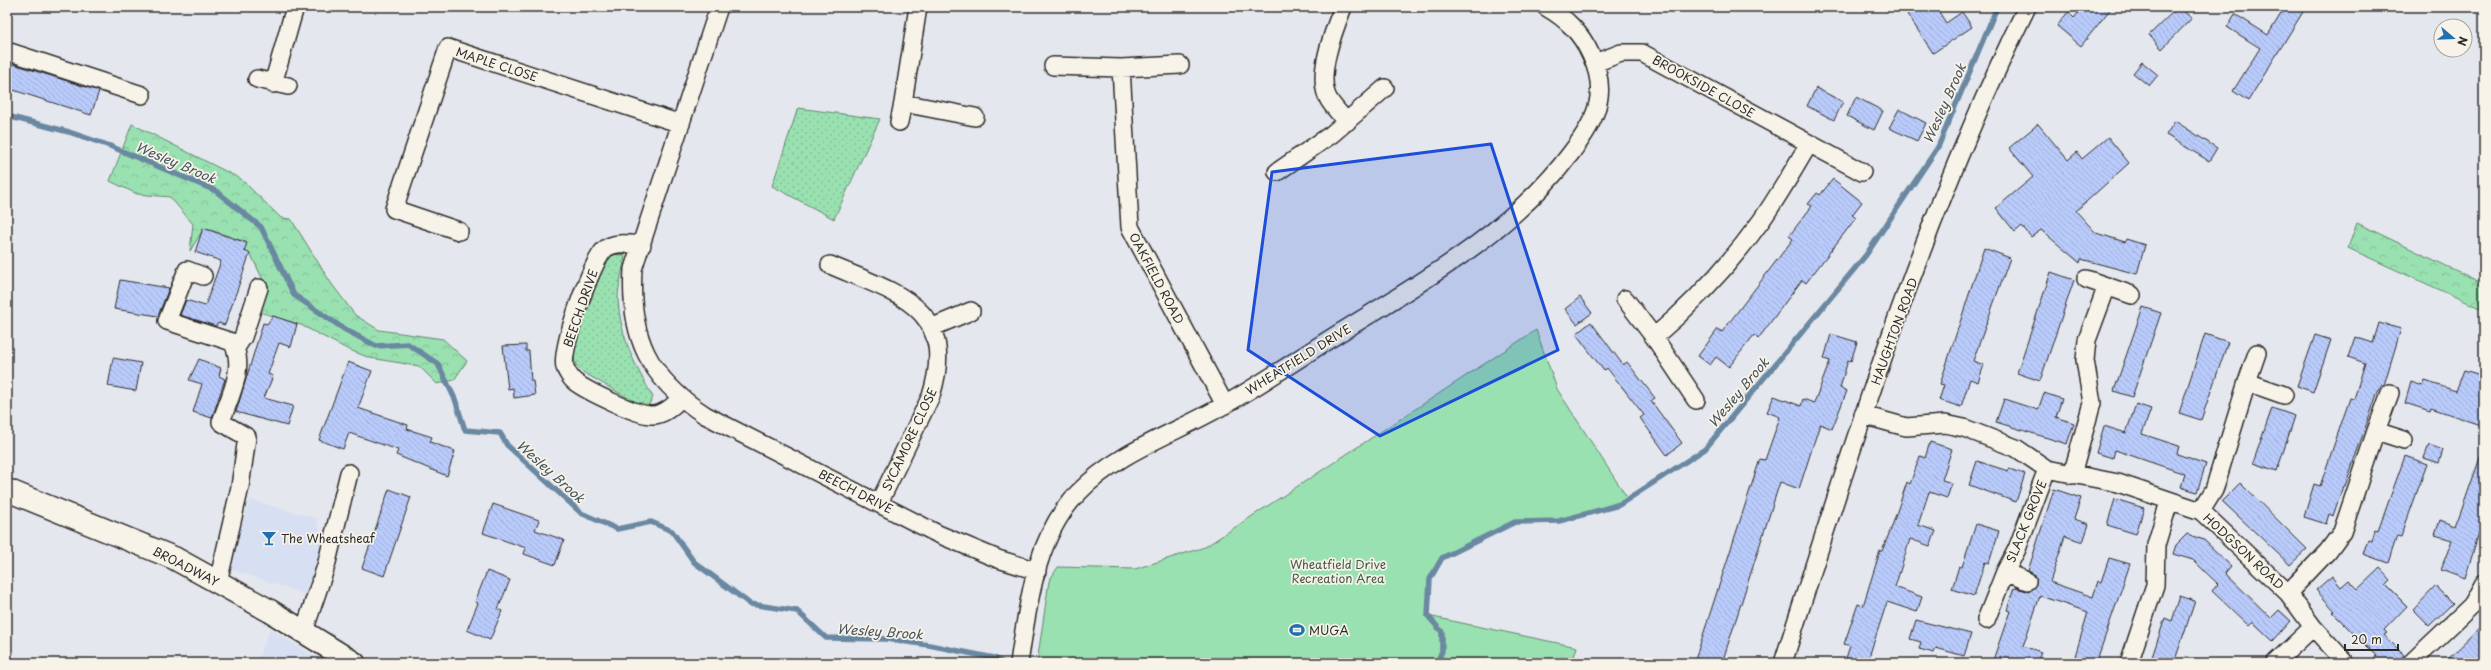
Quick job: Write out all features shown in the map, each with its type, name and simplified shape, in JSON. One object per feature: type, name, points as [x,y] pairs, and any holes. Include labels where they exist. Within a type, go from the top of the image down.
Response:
[{"type":"main road","name":"BROADWAY","points":[[7,490],[174,558],[304,632],[354,663]]},
{"type":"street","points":[[273,83],[294,7]]},
{"type":"street","name":"BEECH DRIVE","points":[[719,7],[682,124],[633,269],[631,298],[637,334],[652,365],[680,399],[705,415],[938,534],[998,559],[1037,571]]},
{"type":"street","points":[[899,122],[918,7]]},
{"type":"street","points":[[1343,7],[1329,47],[1325,65],[1325,85],[1328,100],[1347,122]]},
{"type":"street","points":[[1546,7],[1574,27],[1587,45],[1595,62]]},
{"type":"street","name":"HAUGHTON ROAD","points":[[1783,663],[1863,415],[1938,213],[1993,76],[2027,7]]},
{"type":"street","name":"MAPLE CLOSE","points":[[459,231],[394,209],[448,48],[682,124]]},
{"type":"street","points":[[7,51],[142,94]]},
{"type":"street","name":"BROOKSIDE CLOSE","points":[[1595,62],[1620,53],[1642,53],[1862,172]]},
{"type":"street","name":"WHEATFIELD DRIVE","points":[[1020,656],[1027,611],[1047,539],[1062,511],[1095,476],[1120,460],[1225,405],[1423,281],[1472,248],[1510,217],[1563,164],[1589,125],[1599,99],[1600,83],[1595,62]]},
{"type":"street","points":[[1053,66],[1121,68],[1180,65]]},
{"type":"street","name":"OAKFIELD ROAD","points":[[1121,68],[1130,227],[1225,405]]},
{"type":"street","points":[[1277,172],[1347,122],[1385,88]]},
{"type":"street","points":[[903,103],[975,117]]},
{"type":"street","points":[[1654,337],[1689,307],[1734,256],[1761,221],[1809,144]]},
{"type":"street","name":"BEECH DRIVE","points":[[642,245],[627,243],[614,245],[604,250],[594,265],[566,342],[564,358],[565,369],[574,382],[640,414],[654,415],[668,410],[680,399]]},
{"type":"street","points":[[830,265],[897,294],[912,303],[933,327],[971,311]]},
{"type":"street","points":[[203,276],[187,270],[168,321],[232,342],[236,348],[239,367],[222,422],[247,437],[240,487],[218,582]]},
{"type":"street","points":[[2086,278],[2132,295]]},
{"type":"street","points":[[2072,475],[2092,402],[2085,360],[2086,345],[2107,286]]},
{"type":"street","points":[[236,348],[243,337],[259,288]]},
{"type":"street","points":[[1625,299],[1654,337],[1696,400]]},
{"type":"street","name":"SYCAMORE CLOSE","points":[[879,503],[933,390],[938,366],[933,327]]},
{"type":"street","points":[[2201,511],[2214,490],[2257,353]]},
{"type":"street","points":[[2247,382],[2284,395]]},
{"type":"street","points":[[2288,592],[2328,551],[2342,532],[2390,393]]},
{"type":"street","name":"HODGSON ROAD","points":[[1863,415],[1906,427],[1945,424],[1964,428],[2016,448],[2047,469],[2118,483],[2169,502],[2201,511],[2288,592],[2313,627],[2346,663]]},
{"type":"street","points":[[2376,430],[2404,440]]},
{"type":"street","name":"SLACK GROVE","points":[[1986,620],[2005,572],[2017,549],[2047,469]]},
{"type":"street","points":[[304,632],[326,566],[349,473]]},
{"type":"street","points":[[2129,663],[2155,585],[2156,545],[2169,502]]},
{"type":"street","name":"SLACK GROVE","points":[[2005,572],[2027,581]]},
{"type":"street","points":[[2411,663],[2472,605],[2484,583]]},
{"type":"street","points":[[2275,663],[2313,627]]},
{"type":"highlighted area","points":[[1491,144],[1558,350],[1380,436],[1248,350],[1272,172]]},
{"type":"shaded area","points":[[250,500],[316,518],[323,542],[307,595],[228,568]]},
{"type":"shaded area","points":[[270,629],[315,657],[312,663],[256,663]]},
{"type":"green space","points":[[798,108],[880,119],[834,219],[772,186]]},
{"type":"green space","points":[[132,124],[241,179],[281,218],[291,219],[331,283],[355,315],[379,330],[443,339],[467,361],[454,380],[437,384],[419,366],[370,358],[347,349],[301,325],[260,312],[266,286],[250,253],[244,251],[246,242],[204,228],[190,251],[193,224],[170,197],[137,194],[110,181]]},
{"type":"green space","points":[[2357,223],[2484,284],[2484,310],[2348,248]]},
{"type":"green space","points":[[615,254],[625,256],[618,294],[619,313],[625,338],[640,374],[653,397],[648,406],[642,406],[581,371],[576,365],[572,351],[606,260]]},
{"type":"green space","name":"Wheatfield Drive Recreation Area","points":[[1536,330],[1557,389],[1628,499],[1559,521],[1515,522],[1442,558],[1430,579],[1428,616],[1577,647],[1572,663],[1037,663],[1049,581],[1058,567],[1135,569],[1205,547]]},
{"type":"building","points":[[1918,7],[1936,7],[1946,23],[1962,12],[1972,27],[1933,53],[1907,14]]},
{"type":"building","points":[[2083,7],[2112,7],[2081,46],[2057,26],[2068,12],[2074,18]]},
{"type":"building","points":[[2178,7],[2192,18],[2162,49],[2149,35]]},
{"type":"building","points":[[2285,7],[2306,7],[2248,101],[2233,91],[2260,48],[2227,27],[2235,14],[2268,35]]},
{"type":"building","points":[[7,62],[99,91],[91,115],[7,88]]},
{"type":"building","points":[[2142,62],[2158,75],[2149,86],[2133,73]]},
{"type":"building","points":[[1816,88],[1843,102],[1834,120],[1807,106]]},
{"type":"building","points":[[1856,97],[1883,111],[1874,130],[1847,116]]},
{"type":"building","points":[[1899,109],[1926,123],[1917,141],[1889,128]]},
{"type":"building","points":[[2175,121],[2217,148],[2209,161],[2166,135]]},
{"type":"building","points":[[2038,124],[2068,160],[2077,152],[2082,159],[2108,137],[2129,163],[2076,211],[2096,233],[2125,242],[2126,239],[2145,245],[2137,274],[2081,259],[2080,263],[2041,230],[2031,237],[2022,226],[2015,232],[1996,208],[2033,177],[2009,148]]},
{"type":"building","points":[[1833,179],[1862,202],[1852,215],[1856,218],[1806,283],[1802,280],[1758,339],[1754,335],[1729,367],[1716,357],[1710,365],[1698,356],[1718,329],[1722,332],[1793,239],[1789,236],[1812,206],[1808,204],[1817,193],[1820,195]]},
{"type":"building","points":[[203,228],[247,243],[244,251],[250,253],[225,325],[218,323],[216,326],[180,315],[186,300],[205,306],[221,261],[195,252]]},
{"type":"building","points":[[1984,248],[2010,258],[1973,361],[1984,365],[1978,382],[1970,379],[1961,407],[1939,400],[1944,385],[1940,384]]},
{"type":"building","points":[[2051,272],[2074,280],[2040,381],[2017,373]]},
{"type":"building","points":[[120,280],[169,288],[158,316],[114,309]]},
{"type":"building","points":[[1580,297],[1592,313],[1577,324],[1565,309]]},
{"type":"building","points":[[2143,307],[2161,313],[2132,397],[2114,391]]},
{"type":"building","points":[[273,316],[297,324],[291,347],[279,343],[268,374],[273,376],[264,398],[293,406],[287,426],[236,412],[263,323],[267,324]]},
{"type":"building","points":[[1591,322],[1623,365],[1627,362],[1655,398],[1651,401],[1682,443],[1667,455],[1640,418],[1644,415],[1607,368],[1604,371],[1576,334]]},
{"type":"building","points":[[2379,323],[2401,329],[2384,385],[2382,385],[2377,394],[2345,486],[2343,486],[2333,516],[2329,514],[2326,524],[2304,517],[2314,484],[2320,486],[2350,398],[2354,399],[2365,363],[2348,357],[2355,337],[2373,343]]},
{"type":"building","points":[[1831,334],[1857,342],[1851,361],[1848,360],[1840,388],[1847,391],[1832,429],[1820,424],[1799,489],[1780,482],[1722,663],[1694,663],[1760,459],[1765,460],[1780,417],[1767,412],[1774,396],[1801,406],[1803,399],[1814,403],[1830,361],[1824,359]]},
{"type":"building","points":[[2205,334],[2228,342],[2201,420],[2179,413]]},
{"type":"building","points":[[2315,335],[2331,340],[2313,392],[2297,386]]},
{"type":"building","points":[[526,345],[526,351],[529,351],[531,381],[533,381],[535,395],[514,398],[513,388],[508,389],[503,346]]},
{"type":"building","points":[[113,358],[141,363],[136,391],[108,386]]},
{"type":"building","points":[[199,359],[221,368],[219,376],[225,379],[212,418],[193,412],[202,384],[189,380]]},
{"type":"building","points":[[348,362],[372,371],[358,408],[408,425],[407,429],[432,437],[430,442],[455,451],[447,476],[396,455],[398,450],[349,433],[343,449],[319,440]]},
{"type":"building","points":[[2464,370],[2484,376],[2484,426],[2431,408],[2430,411],[2405,403],[2411,382],[2423,386],[2425,381],[2456,391]]},
{"type":"building","points":[[2044,393],[2062,399],[2056,417],[2074,423],[2067,444],[1996,422],[2004,399],[2038,410]]},
{"type":"building","points":[[2136,404],[2151,409],[2142,434],[2179,446],[2177,454],[2206,464],[2197,492],[2181,487],[2185,474],[2115,450],[2113,458],[2096,453],[2104,426],[2126,433]]},
{"type":"building","points":[[2272,408],[2295,416],[2277,471],[2253,463]]},
{"type":"building","points":[[1930,442],[1952,449],[1942,480],[1952,483],[1947,498],[1929,492],[1918,525],[1936,531],[1930,546],[1910,539],[1895,587],[1922,597],[1917,612],[1887,602],[1867,663],[1846,658],[1850,646],[1844,644],[1858,604],[1863,606],[1880,551],[1882,551],[1891,529],[1907,482],[1910,484],[1920,456],[1925,458]]},
{"type":"building","points":[[2429,445],[2443,450],[2439,463],[2424,458]]},
{"type":"building","points":[[2482,452],[2484,453],[2484,518],[2465,578],[2441,569],[2452,540],[2435,535],[2440,520],[2456,526]]},
{"type":"building","points":[[2405,456],[2427,464],[2401,537],[2397,536],[2388,563],[2363,554],[2368,539],[2372,540],[2375,530],[2378,531]]},
{"type":"building","points":[[1977,461],[2008,471],[2009,469],[2025,474],[2016,502],[1969,485]]},
{"type":"building","points":[[2240,483],[2307,549],[2290,565],[2222,501]]},
{"type":"building","points":[[389,489],[411,497],[384,576],[362,568]]},
{"type":"building","points":[[2054,489],[2081,498],[2074,519],[2089,524],[2083,542],[2065,536],[2050,582],[2093,597],[2098,581],[2101,582],[2109,558],[2130,564],[2096,663],[2073,663],[2088,612],[2040,596],[2023,646],[2041,652],[2037,663],[1992,663],[2010,611],[2007,610],[2014,588],[2029,591],[2036,584],[2035,575],[2028,571]]},
{"type":"building","points":[[2115,499],[2144,508],[2136,534],[2107,525]]},
{"type":"building","points":[[493,504],[539,520],[535,530],[564,540],[555,565],[524,554],[526,548],[483,533]]},
{"type":"building","points":[[1976,524],[1999,531],[1989,563],[1985,562],[1974,596],[1952,589],[1959,566],[1962,567]]},
{"type":"building","points":[[2187,534],[2204,540],[2231,566],[2225,573],[2271,618],[2279,610],[2291,621],[2273,641],[2253,622],[2249,626],[2212,591],[2218,584],[2193,560],[2173,554],[2176,545]]},
{"type":"building","points":[[2380,568],[2391,580],[2386,585],[2407,606],[2384,630],[2387,633],[2384,635],[2404,655],[2395,663],[2369,663],[2376,656],[2333,613],[2335,611],[2316,590],[2332,576],[2341,587],[2349,580],[2358,589]]},
{"type":"building","points":[[487,571],[510,580],[498,609],[502,611],[490,640],[467,630],[478,603],[475,602]]},
{"type":"building","points":[[2436,586],[2453,603],[2429,626],[2413,610]]},
{"type":"building","points":[[2180,596],[2195,601],[2174,663],[2150,663],[2165,618],[2172,621]]},
{"type":"building","points":[[1916,620],[1971,634],[1964,656],[1936,648],[1934,653],[1919,649],[1921,642],[1910,639]]},
{"type":"building","points":[[2484,624],[2484,656],[2477,663],[2444,663]]},
{"type":"waterway","name":"Wesley Brook","points":[[1437,663],[1442,651],[1442,632],[1428,616],[1430,579],[1442,558],[1515,522],[1559,521],[1619,505],[1705,449],[1866,255],[1938,147],[1997,7]]},
{"type":"waterway","name":"Wesley Brook","points":[[7,116],[69,132],[110,146],[216,191],[261,227],[294,295],[344,329],[376,346],[408,344],[438,364],[455,399],[465,430],[500,433],[507,445],[581,513],[617,529],[651,522],[672,531],[694,562],[750,604],[797,611],[826,638],[886,639],[929,645],[994,658],[1003,663]]},
{"type":"place","name":"The Wheatsheaf","points":[[269,538]]},
{"type":"place","name":"MUGA","points":[[1297,630]]}]
